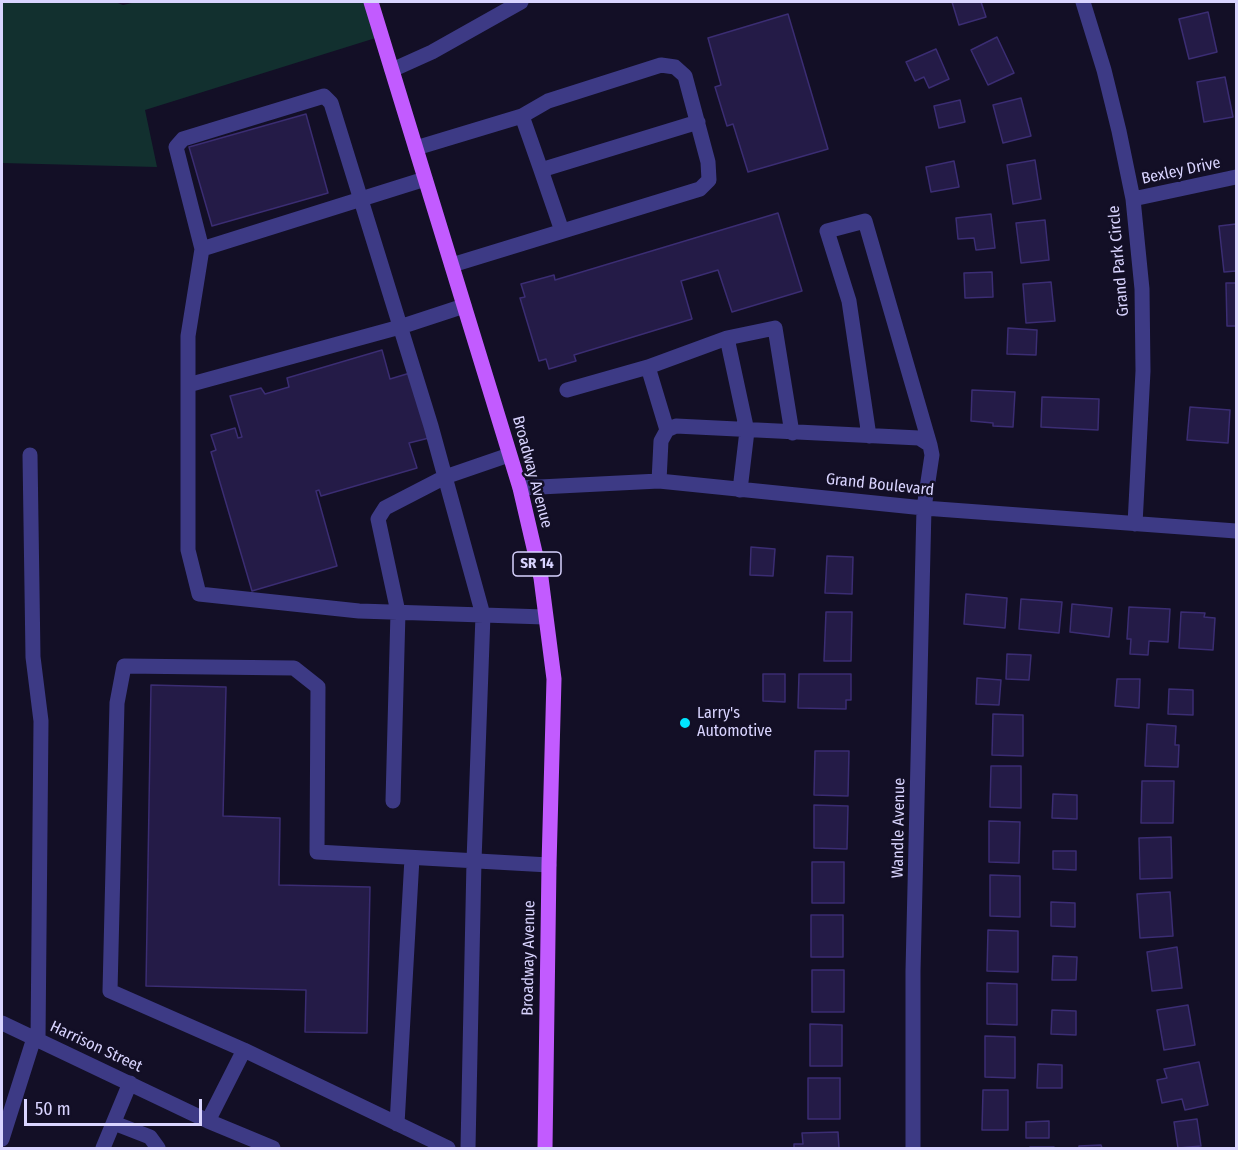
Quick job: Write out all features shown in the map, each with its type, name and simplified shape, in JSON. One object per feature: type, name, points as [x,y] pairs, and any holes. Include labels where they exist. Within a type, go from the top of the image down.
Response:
[{"type":"main road","name":"Broadway Avenue","points":[[371,2],[520,488],[541,578],[554,680],[545,1149]]},
{"type":"street","points":[[392,70],[432,52],[521,2]]},
{"type":"street","name":"Grand Park Circle","points":[[1083,2],[1104,70],[1119,132],[1132,199],[1142,289],[1143,371],[1135,524]]},
{"type":"street","points":[[416,148],[522,116],[548,101],[662,65],[675,67],[685,76],[708,162],[709,180],[700,189],[452,265]]},
{"type":"street","points":[[468,1149],[474,861],[483,615],[431,426],[330,103],[324,96],[183,139],[176,147],[202,249],[188,336],[188,550],[199,594],[359,611],[398,612],[483,615],[545,617]]},
{"type":"street","points":[[522,116],[562,231]]},
{"type":"street","points":[[542,170],[698,122]]},
{"type":"street","name":"Bexley Drive","points":[[1132,199],[1236,177]]},
{"type":"street","points":[[202,249],[425,179]]},
{"type":"street","name":"Wandle Avenue","points":[[869,436],[849,301],[828,231],[865,221],[932,455],[924,508],[913,971],[914,1149]]},
{"type":"street","points":[[188,385],[400,327],[464,306]]},
{"type":"street","points":[[567,390],[648,367],[728,338],[775,328],[792,433]]},
{"type":"street","points":[[728,338],[747,430],[740,490]]},
{"type":"street","points":[[648,367],[667,430],[662,441],[659,482]]},
{"type":"street","points":[[667,430],[676,426],[919,438],[930,445]]},
{"type":"street","points":[[2,1139],[36,1039],[41,721],[33,657],[30,454]]},
{"type":"street","points":[[393,801],[398,612],[378,519],[385,508],[445,477],[509,454]]},
{"type":"street","name":"Grand Boulevard","points":[[520,488],[659,482],[924,508],[1236,531]]},
{"type":"street","points":[[448,1149],[244,1050],[110,991],[117,703],[124,666],[294,669],[318,687],[317,852],[549,865]]},
{"type":"street","points":[[397,1124],[412,858]]},
{"type":"street","name":"Harrison Street","points":[[2,1023],[208,1121],[273,1149]]},
{"type":"street","points":[[208,1121],[244,1050]]},
{"type":"street","points":[[104,1149],[130,1083]]},
{"type":"street","points":[[114,1123],[150,1137],[158,1149]]},
{"type":"green space","points":[[2,2],[115,2],[123,5],[136,2],[371,2],[382,36],[145,110],[157,167],[2,163]]},
{"type":"building","points":[[952,2],[981,2],[986,17],[959,25]]},
{"type":"building","points":[[1208,12],[1217,52],[1189,59],[1179,19]]},
{"type":"building","points":[[788,14],[828,149],[748,172],[733,124],[727,126],[715,87],[721,85],[708,38]]},
{"type":"building","points":[[997,37],[1014,73],[988,85],[971,50]]},
{"type":"building","points":[[936,49],[949,79],[929,88],[924,77],[915,81],[906,62]]},
{"type":"building","points":[[1225,77],[1233,117],[1204,122],[1197,82]]},
{"type":"building","points":[[1021,98],[1031,136],[1003,143],[993,105]]},
{"type":"building","points":[[960,100],[965,122],[939,128],[934,106]]},
{"type":"building","points":[[306,114],[328,193],[212,226],[189,147]]},
{"type":"building","points":[[1035,160],[1041,199],[1013,204],[1007,165]]},
{"type":"building","points":[[954,161],[959,187],[931,192],[926,167]]},
{"type":"building","points":[[778,213],[802,291],[732,312],[718,270],[681,281],[692,319],[574,355],[576,361],[549,369],[546,359],[539,361],[520,298],[525,297],[521,284],[554,275],[555,280]]},
{"type":"building","points":[[991,214],[995,248],[976,250],[974,238],[958,239],[956,218]]},
{"type":"building","points":[[1045,220],[1049,260],[1021,263],[1016,223]]},
{"type":"building","points":[[1236,224],[1236,271],[1224,272],[1219,226]]},
{"type":"building","points":[[992,272],[993,297],[965,298],[964,273]]},
{"type":"building","points":[[1051,282],[1055,321],[1026,323],[1023,284]]},
{"type":"building","points":[[1226,283],[1236,283],[1236,326],[1227,326]]},
{"type":"building","points":[[1008,328],[1037,330],[1036,355],[1007,354]]},
{"type":"building","points":[[382,350],[390,379],[410,373],[429,438],[409,443],[417,468],[321,496],[319,490],[316,491],[337,566],[252,591],[211,452],[216,450],[211,435],[235,428],[238,438],[242,437],[230,396],[261,388],[265,394],[289,387],[287,378]]},
{"type":"building","points":[[972,390],[1015,392],[1013,427],[993,426],[993,423],[971,421]]},
{"type":"building","points":[[1042,397],[1099,399],[1098,430],[1041,427]]},
{"type":"building","points":[[1190,407],[1230,410],[1228,443],[1187,440]]},
{"type":"building","points":[[751,547],[775,549],[773,576],[750,575]]},
{"type":"building","points":[[827,556],[853,557],[852,594],[825,593]]},
{"type":"building","points":[[966,594],[1007,598],[1005,628],[964,624]]},
{"type":"building","points":[[1021,599],[1062,602],[1059,633],[1019,629]]},
{"type":"building","points":[[1072,604],[1112,608],[1109,637],[1070,632]]},
{"type":"building","points":[[1129,607],[1170,609],[1168,642],[1149,641],[1148,655],[1130,654],[1131,639],[1127,639]]},
{"type":"building","points":[[826,612],[852,612],[851,661],[824,661]]},
{"type":"building","points":[[1181,612],[1205,613],[1204,617],[1215,618],[1213,650],[1179,648]]},
{"type":"building","points":[[1007,654],[1031,655],[1029,680],[1006,679]]},
{"type":"building","points":[[763,674],[785,674],[785,702],[763,701]]},
{"type":"building","points":[[799,674],[851,674],[851,700],[846,700],[846,709],[798,708]]},
{"type":"building","points":[[977,678],[1001,680],[999,705],[976,704]]},
{"type":"building","points":[[1117,679],[1140,679],[1139,708],[1115,706]]},
{"type":"building","points":[[151,685],[226,687],[223,816],[280,818],[279,885],[370,887],[367,1033],[305,1032],[306,990],[146,986]]},
{"type":"building","points":[[1169,689],[1193,690],[1193,715],[1168,714]]},
{"type":"building","points":[[993,714],[1023,715],[1023,756],[992,755]]},
{"type":"building","points":[[1147,724],[1176,726],[1175,745],[1179,745],[1178,767],[1145,766]]},
{"type":"building","points":[[815,751],[849,751],[848,796],[814,795]]},
{"type":"building","points":[[991,766],[1021,766],[1021,808],[990,807]]},
{"type":"building","points":[[1142,781],[1174,781],[1173,823],[1141,823]]},
{"type":"building","points":[[1053,794],[1077,795],[1077,819],[1052,818]]},
{"type":"building","points":[[814,805],[848,806],[847,849],[814,848]]},
{"type":"building","points":[[989,821],[1020,822],[1019,863],[989,862]]},
{"type":"building","points":[[1171,837],[1172,878],[1140,879],[1139,838]]},
{"type":"building","points":[[1053,851],[1076,851],[1076,870],[1053,869]]},
{"type":"building","points":[[812,862],[844,862],[844,903],[812,903]]},
{"type":"building","points":[[990,875],[1020,876],[1020,917],[990,916]]},
{"type":"building","points":[[1170,892],[1173,936],[1140,938],[1137,894]]},
{"type":"building","points":[[1051,902],[1075,903],[1075,927],[1051,926]]},
{"type":"building","points":[[811,915],[843,915],[843,957],[811,957]]},
{"type":"building","points":[[988,930],[1018,931],[1018,972],[987,971]]},
{"type":"building","points":[[1177,947],[1182,988],[1152,991],[1147,952]]},
{"type":"building","points":[[1053,956],[1077,957],[1076,980],[1052,980]]},
{"type":"building","points":[[812,970],[844,970],[844,1012],[812,1012]]},
{"type":"building","points":[[987,983],[1017,984],[1017,1025],[987,1024]]},
{"type":"building","points":[[1188,1005],[1195,1045],[1164,1050],[1157,1010]]},
{"type":"building","points":[[1052,1010],[1076,1011],[1076,1035],[1051,1034]]},
{"type":"building","points":[[810,1024],[842,1025],[842,1066],[810,1066]]},
{"type":"building","points":[[985,1036],[1015,1037],[1015,1078],[985,1077]]},
{"type":"building","points":[[1199,1062],[1208,1105],[1185,1110],[1182,1099],[1162,1103],[1157,1080],[1167,1078],[1164,1069]]},
{"type":"building","points":[[1038,1064],[1062,1065],[1062,1088],[1037,1088]]},
{"type":"building","points":[[808,1078],[840,1078],[840,1119],[808,1119]]},
{"type":"building","points":[[983,1090],[1008,1090],[1008,1130],[982,1130]]},
{"type":"building","points":[[1197,1119],[1201,1146],[1178,1148],[1174,1122]]},
{"type":"building","points":[[1049,1121],[1049,1138],[1026,1138],[1026,1122]]},
{"type":"building","points":[[838,1132],[839,1148],[794,1148],[794,1144],[803,1144],[802,1133]]},
{"type":"building","points":[[1101,1145],[1102,1148],[1079,1148],[1079,1146]]},
{"type":"building","points":[[1054,1147],[1054,1148],[1030,1148]]},
{"type":"place","name":"Larry's Automotive","points":[[685,723]]}]
